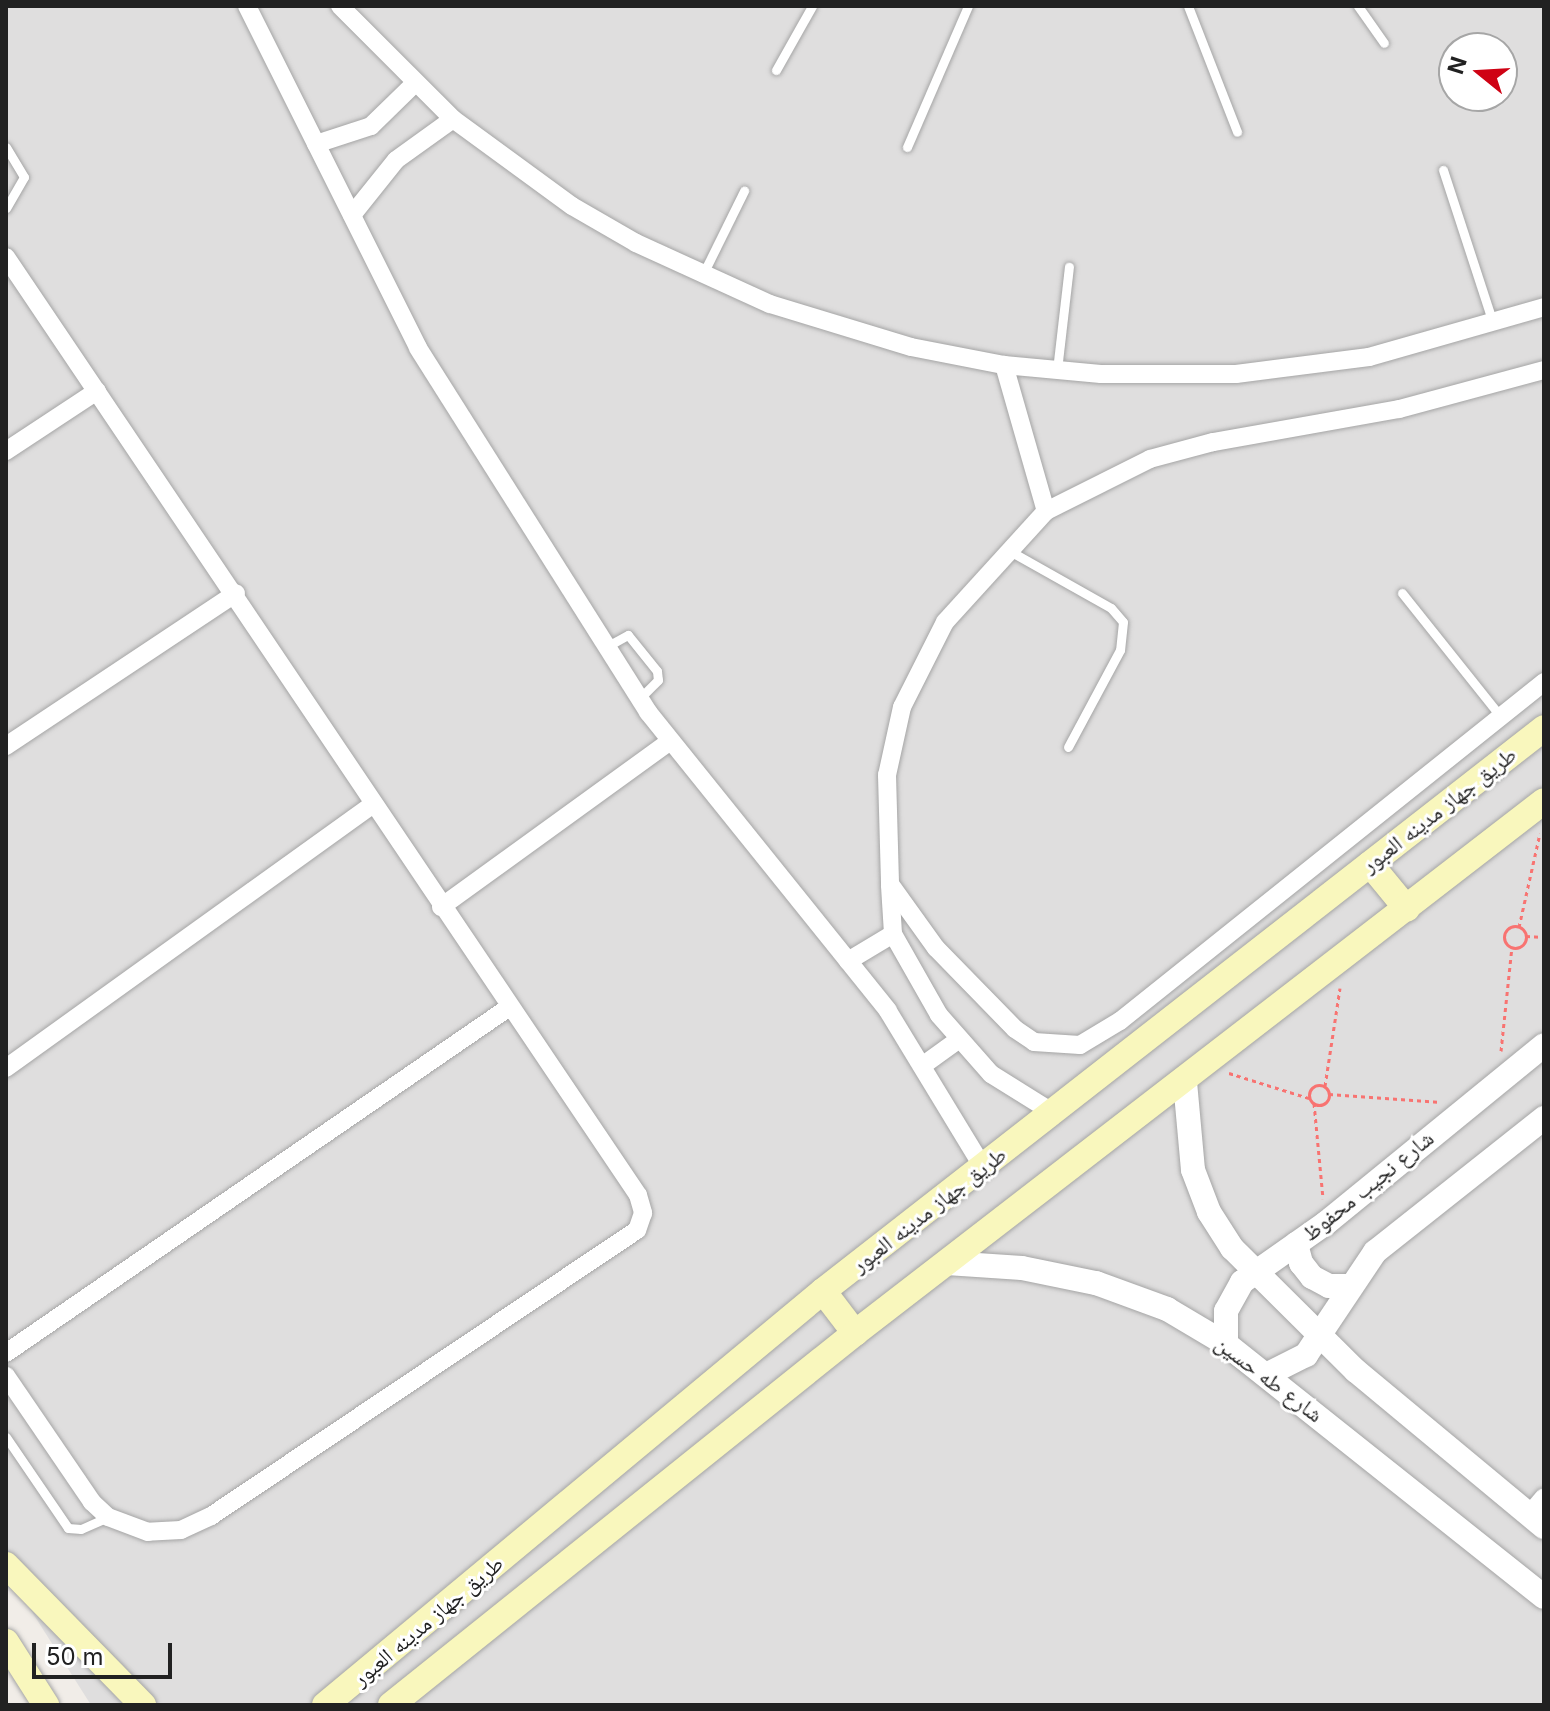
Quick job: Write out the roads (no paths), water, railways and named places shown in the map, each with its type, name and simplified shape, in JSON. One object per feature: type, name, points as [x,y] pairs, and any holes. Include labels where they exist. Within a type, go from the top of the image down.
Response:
[{"type":"main road","name":"طريق جهاز مدينه العبور","points":[[325,1705],[823,1291],[984,1169],[1052,1112],[1544,728]]},
{"type":"main road","name":"طريق جهاز مدينه العبور","points":[[391,1705],[855,1333],[1195,1074],[1544,801]]},
{"type":"main road","points":[[1370,864],[1407,909]]},
{"type":"main road","points":[[823,1291],[855,1333]]},
{"type":"main road","points":[[6,1565],[143,1705]]},
{"type":"main road","points":[[6,1642],[46,1705]]},
{"type":"street","points":[[247,6],[418,348],[606,647],[670,741],[848,961],[922,1066],[984,1169]]},
{"type":"street","points":[[347,9],[414,84],[453,119],[572,206],[702,275],[840,328],[1004,365],[1168,376],[1303,368],[1396,351],[1493,325],[1544,307]]},
{"type":"street","points":[[316,144],[371,126],[414,84]]},
{"type":"street","points":[[352,215],[396,160],[453,119]]},
{"type":"street","points":[[6,257],[236,593],[508,1008],[638,1195],[643,1213],[637,1230],[211,1516],[181,1530],[148,1532],[108,1517],[92,1502],[6,1376]]},
{"type":"street","points":[[1004,365],[1046,511]]},
{"type":"street","points":[[1052,1112],[1011,1089],[958,1040],[922,989],[893,934],[887,775],[902,707],[945,622],[1046,511],[1150,459],[1213,442],[1399,409],[1544,370]]},
{"type":"street","points":[[6,451],[97,391]]},
{"type":"street","points":[[6,746],[236,593]]},
{"type":"street","points":[[890,884],[936,948],[1015,1029],[1034,1042],[1080,1045],[1120,1021],[1544,682]]},
{"type":"street","points":[[441,907],[670,741]]},
{"type":"street","points":[[6,1068],[373,804]]},
{"type":"street","points":[[848,961],[893,934]]},
{"type":"street","points":[[6,1353],[508,1008]]},
{"type":"street","points":[[922,1066],[958,1040]]},
{"type":"street","name":"شارع نجيب محفوظ","points":[[1226,1344],[1229,1303],[1255,1271],[1326,1223],[1466,1104],[1544,1045]]},
{"type":"street","points":[[1195,1074],[1198,1184],[1232,1248],[1322,1337],[1539,1513]]},
{"type":"street","points":[[1266,1375],[1288,1367],[1322,1337],[1348,1286],[1375,1252],[1544,1118]]},
{"type":"street","points":[[1296,1244],[1312,1277],[1329,1286],[1348,1286]]},
{"type":"street","name":"شارع طه حسين","points":[[947,1263],[1022,1268],[1096,1283],[1167,1309],[1226,1344],[1544,1597]]},
{"type":"lane","points":[[776,70],[812,6]]},
{"type":"lane","points":[[907,147],[968,6]]},
{"type":"lane","points":[[1188,6],[1237,132]]},
{"type":"lane","points":[[1358,6],[1384,43]]},
{"type":"lane","points":[[6,147],[24,177],[8,202]]},
{"type":"lane","points":[[1443,170],[1493,325]]},
{"type":"lane","points":[[702,275],[744,191]]},
{"type":"lane","points":[[1057,370],[1069,267]]},
{"type":"lane","points":[[1008,550],[1111,608],[1123,622],[1124,641],[1068,747]]},
{"type":"lane","points":[[1402,593],[1501,717]]},
{"type":"lane","points":[[606,647],[630,636],[657,671],[658,680],[639,699]]},
{"type":"lane","points":[[6,1437],[68,1528],[77,1531],[108,1517]]}]
